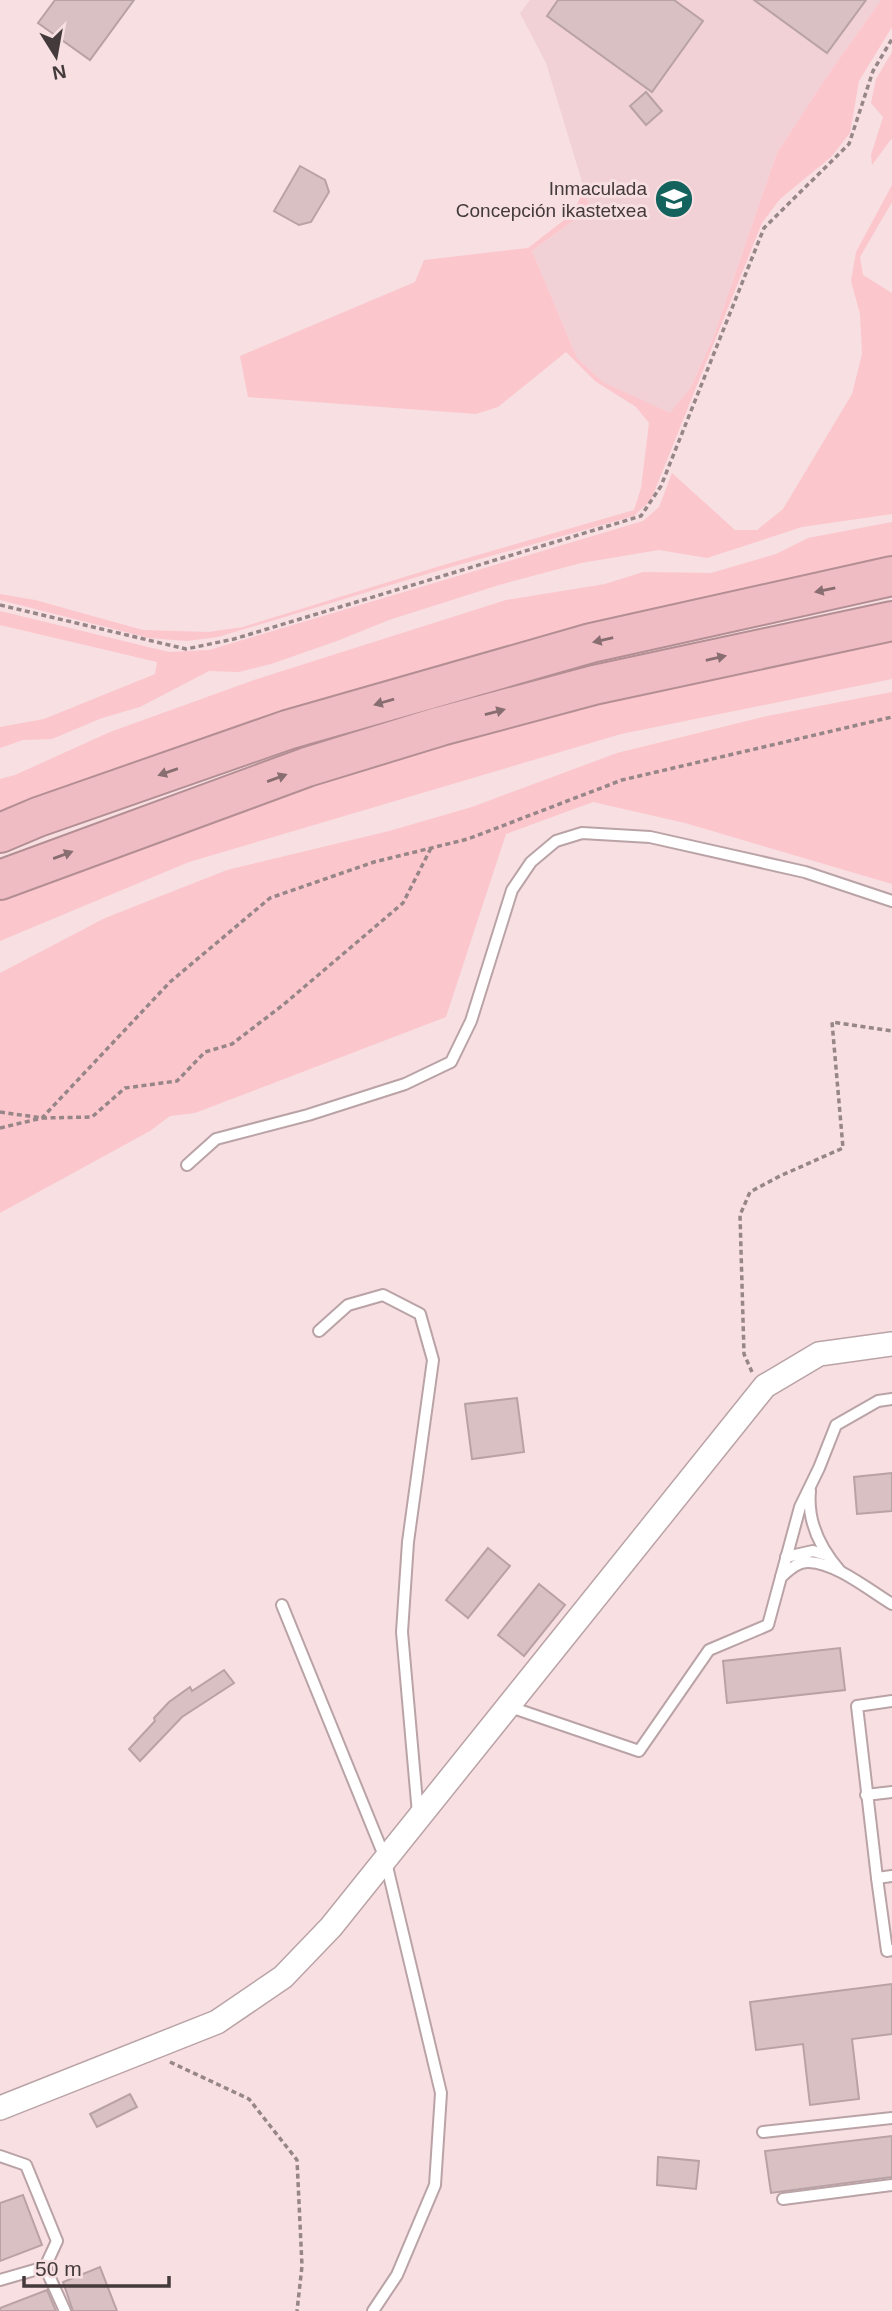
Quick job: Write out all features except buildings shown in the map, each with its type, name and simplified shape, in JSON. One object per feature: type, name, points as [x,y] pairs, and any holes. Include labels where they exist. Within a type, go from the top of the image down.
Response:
[{"type":"highway","points":[[0,834],[38,817],[286,730],[591,643],[892,576]]},
{"type":"highway","points":[[0,880],[307,767],[441,726],[594,685],[892,621]]},
{"type":"street","points":[[0,2108],[217,2022],[283,1977],[331,1927],[765,1386],[819,1354],[892,1344]]},
{"type":"lane","points":[[187,1165],[216,1139],[308,1115],[405,1084],[451,1062],[471,1021],[512,890],[531,862],[556,841],[582,833],[650,837],[805,872],[892,901]]},
{"type":"lane","points":[[319,1331],[348,1306],[383,1296],[420,1314],[433,1360],[408,1542],[402,1632],[418,1817]]},
{"type":"lane","points":[[507,1706],[639,1751],[709,1650],[768,1625],[800,1507],[836,1425],[878,1401],[892,1399]]},
{"type":"lane","points":[[811,1483],[811,1519],[826,1555],[840,1571],[892,1604]]},
{"type":"lane","points":[[786,1557],[813,1551],[826,1555]]},
{"type":"lane","points":[[780,1577],[794,1566],[808,1562],[840,1571]]},
{"type":"lane","points":[[282,1605],[385,1858],[441,2092],[435,2185],[397,2275],[373,2311]]},
{"type":"lane","points":[[892,1701],[856,1706],[887,1951],[892,1951]]},
{"type":"lane","points":[[866,1795],[892,1791]]},
{"type":"lane","points":[[877,1878],[892,1876]]},
{"type":"lane","points":[[763,2132],[892,2118]]},
{"type":"lane","points":[[0,2156],[26,2165],[57,2241],[45,2267],[0,2280]]},
{"type":"lane","points":[[783,2199],[892,2185]]},
{"type":"lane","points":[[45,2267],[65,2311]]},
{"type":"path","points":[[0,605],[186,649],[234,639],[641,516],[661,486],[764,229],[849,144],[873,71],[892,39]]},
{"type":"path","points":[[0,1128],[42,1118],[170,982],[270,898],[374,862],[468,839],[622,780],[892,717]]},
{"type":"path","points":[[0,1112],[42,1118],[92,1117],[125,1088],[177,1082],[205,1052],[232,1044],[284,1005],[403,903],[431,848]]},
{"type":"path","points":[[761,1392],[744,1354],[740,1216],[750,1192],[843,1148],[832,1022],[892,1031]]},
{"type":"path","points":[[144,2050],[249,2099],[297,2161],[302,2266],[298,2311]]},
{"type":"shaded area","name":"Inmaculada Concepción ikastetxea","points":[[530,0],[881,0],[777,153],[713,338],[691,387],[670,414],[603,382],[577,358],[532,251],[590,208],[546,63],[520,13]]},
{"type":"shaded area","points":[[881,0],[892,0],[892,27],[859,81],[850,133],[831,157],[780,199],[762,223],[651,500],[634,516],[437,571],[218,637],[187,641],[149,638],[0,600],[0,594],[35,600],[143,630],[208,632],[243,627],[634,510],[641,488],[649,423],[636,407],[595,381],[566,352],[498,407],[476,414],[248,397],[240,356],[415,282],[424,260],[528,248],[572,214],[584,190],[590,208],[532,251],[577,358],[603,382],[670,413],[691,387],[713,338],[777,153]]},
{"type":"shaded area","points":[[892,52],[892,138],[872,165],[871,155],[883,117],[871,103],[876,79]]},
{"type":"shaded area","points":[[892,185],[892,202],[860,257],[863,275],[892,293],[892,514],[802,527],[707,558],[659,550],[581,563],[499,585],[389,620],[271,664],[239,672],[209,671],[140,707],[102,718],[52,739],[23,740],[0,748],[0,727],[44,719],[155,674],[157,662],[0,625],[0,611],[169,652],[209,650],[643,521],[659,507],[672,473],[735,530],[757,530],[783,509],[852,394],[862,354],[860,314],[851,281],[856,252]]},
{"type":"shaded area","points":[[892,522],[892,562],[601,625],[429,669],[267,721],[0,820],[0,779],[15,775],[110,732],[254,680],[506,600],[605,584],[643,572],[711,573],[776,554],[808,538]]},
{"type":"shaded area","points":[[892,641],[892,679],[621,734],[189,862],[0,941],[0,901],[280,796],[466,736],[626,697]]},
{"type":"shaded area","points":[[892,692],[892,884],[685,823],[593,802],[506,834],[446,1017],[195,1113],[170,1116],[150,1131],[0,1213],[0,973],[105,918],[227,870],[389,831],[472,807],[617,753],[767,716]]},
{"type":"place","name":"Inmaculada Concepción ikastetxea","points":[[674,199]]}]
